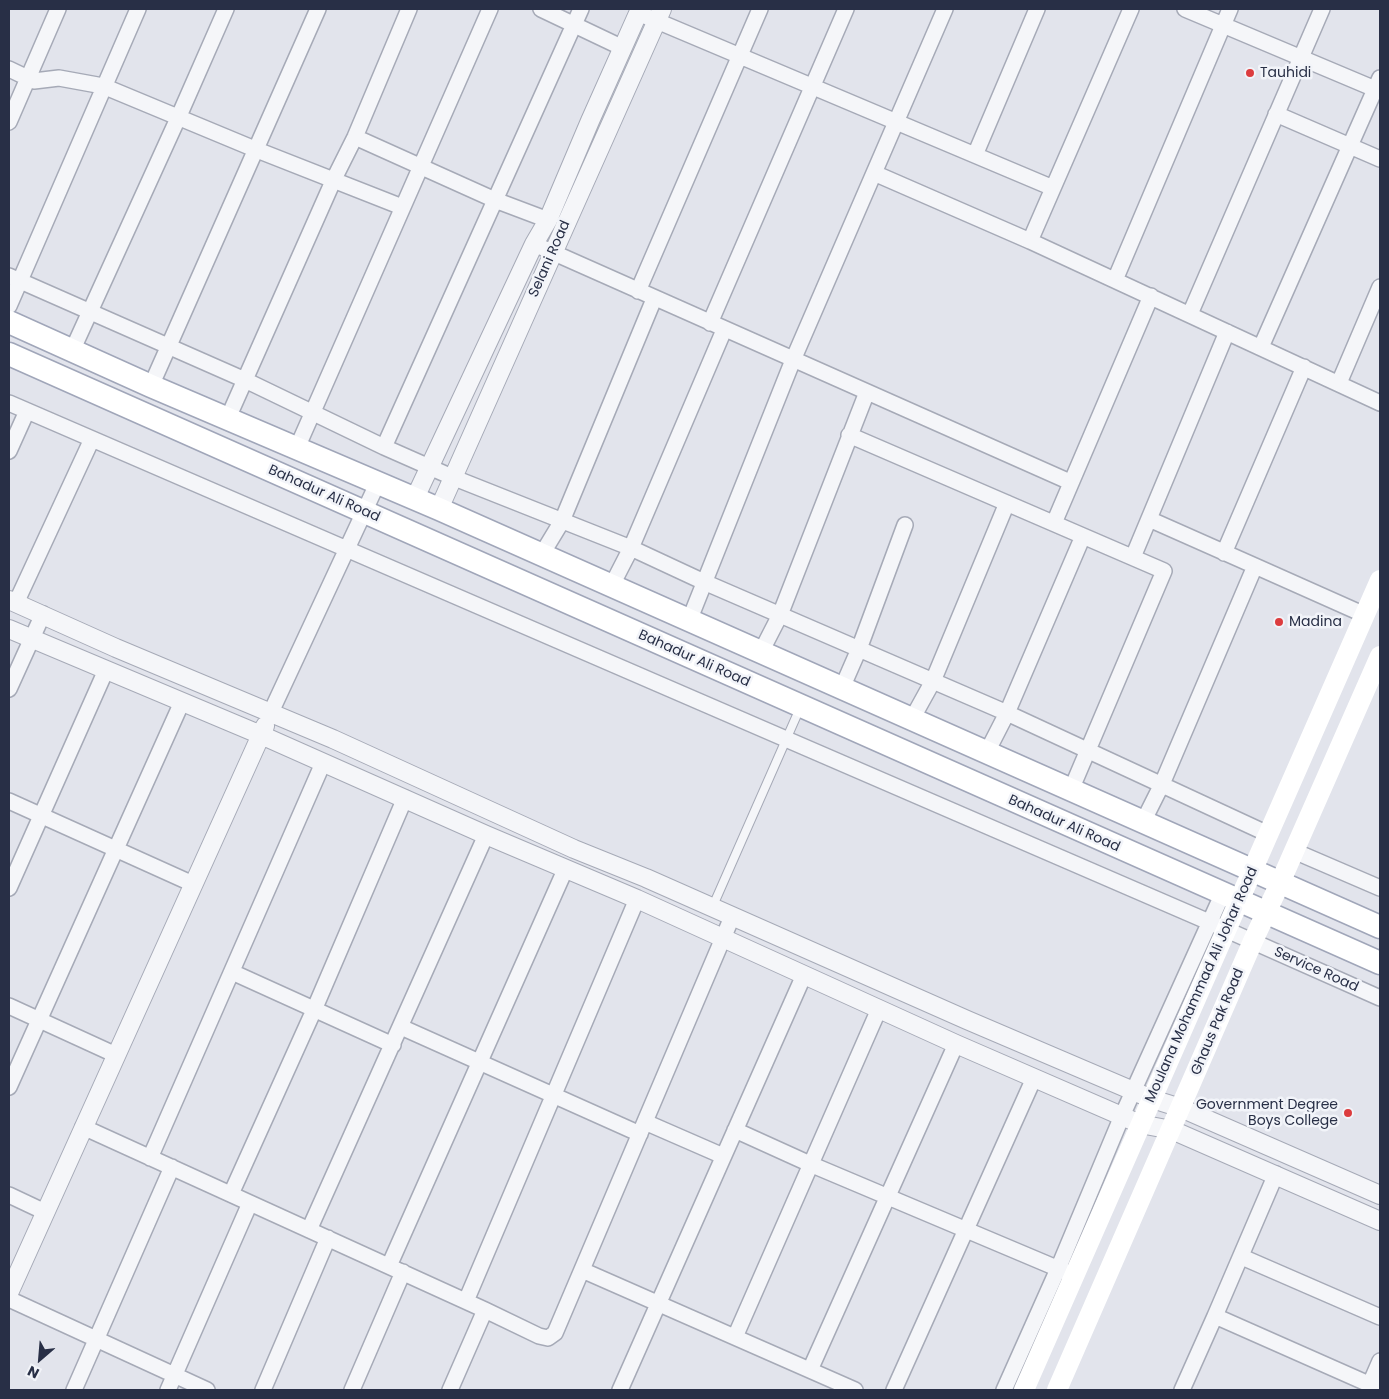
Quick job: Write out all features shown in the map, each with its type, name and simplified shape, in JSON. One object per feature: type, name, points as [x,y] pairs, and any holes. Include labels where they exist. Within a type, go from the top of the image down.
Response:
[{"type":"main road","points":[[9,322],[151,386],[439,508],[1252,871],[1379,923]]},
{"type":"main road","name":"Bahadur Ali Road","points":[[9,354],[1380,963]]},
{"type":"main road","name":"Moulana Mohammad Ali Johar Road","points":[[1024,1390],[1066,1272],[1152,1099],[1230,898],[1252,871],[1380,580]]},
{"type":"main road","name":"Ghaus Pak Road","points":[[1057,1390],[1380,656]]},
{"type":"street","points":[[9,122],[58,9]]},
{"type":"street","points":[[9,306],[14,279],[138,9]]},
{"type":"street","points":[[72,351],[180,116],[226,9]]},
{"type":"street","points":[[151,386],[318,9]]},
{"type":"street","points":[[228,418],[334,179],[355,137],[409,9]]},
{"type":"street","points":[[297,448],[490,9]]},
{"type":"street","points":[[541,9],[623,48]]},
{"type":"street","points":[[384,447],[581,9]]},
{"type":"street","points":[[638,291],[760,9]]},
{"type":"street","points":[[612,585],[631,548],[812,87],[846,9]]},
{"type":"street","points":[[690,621],[793,360],[945,9]]},
{"type":"street","points":[[974,155],[1037,9]]},
{"type":"street","points":[[1030,241],[1131,9]]},
{"type":"street","points":[[1186,9],[1301,57],[1378,83],[1261,347]]},
{"type":"street","points":[[1114,280],[1230,9]]},
{"type":"street","points":[[1190,314],[1322,9]]},
{"type":"street","points":[[639,11],[659,15],[740,56],[1053,188]]},
{"type":"street","name":"Selani Road","points":[[415,498],[534,244],[548,220],[639,11]]},
{"type":"street","name":"Selani Road","points":[[439,508],[659,15]]},
{"type":"street","points":[[9,69],[28,79],[41,81],[59,78],[103,86],[180,116],[257,150],[402,207]]},
{"type":"street","points":[[1276,114],[1380,159]]},
{"type":"street","points":[[355,137],[494,200],[548,220]]},
{"type":"street","points":[[874,173],[1030,241],[1380,403]]},
{"type":"street","points":[[534,244],[654,299],[1070,482]]},
{"type":"street","points":[[14,279],[245,380],[384,447],[452,477],[631,548],[704,582],[1007,713],[1268,834]]},
{"type":"street","points":[[1339,383],[1380,287]]},
{"type":"street","points":[[1054,523],[1151,296]]},
{"type":"street","points":[[542,554],[562,521],[654,299]]},
{"type":"street","points":[[1133,557],[1227,332]]},
{"type":"street","points":[[1224,553],[1304,367]]},
{"type":"street","points":[[761,652],[780,615],[866,392]]},
{"type":"street","name":"Service Road","points":[[9,403],[1253,941],[1380,998]]},
{"type":"street","points":[[9,451],[27,411]]},
{"type":"street","points":[[849,435],[1164,571],[1071,790]]},
{"type":"street","points":[[92,438],[12,601],[116,648],[333,739],[414,778],[574,849],[646,878],[1152,1099],[1180,1108],[1380,1196]]},
{"type":"street","points":[[9,1293],[271,712],[378,482]]},
{"type":"street","points":[[912,719],[933,681],[1007,503]]},
{"type":"street","points":[[1149,519],[1365,615]]},
{"type":"street","points":[[842,688],[859,649],[906,525]]},
{"type":"street","points":[[987,752],[1007,713],[1083,536]]},
{"type":"street","points":[[1143,822],[1162,784],[1255,566]]},
{"type":"street","points":[[9,689],[43,614]]},
{"type":"street","points":[[9,629],[261,735],[565,870],[723,937],[956,1044],[1140,1124],[1172,1130],[1380,1221]]},
{"type":"street","points":[[9,888],[106,670]]},
{"type":"street","points":[[9,1087],[182,702]]},
{"type":"street","points":[[150,1158],[323,763]]},
{"type":"street","points":[[231,1194],[314,1010],[405,798]]},
{"type":"street","points":[[9,801],[193,884]]},
{"type":"street","points":[[309,1230],[486,835]]},
{"type":"street","points":[[1294,851],[1380,888]]},
{"type":"street","points":[[352,1390],[396,1269],[480,1063],[565,870]]},
{"type":"street","points":[[466,1301],[638,900]]},
{"type":"street","points":[[83,1127],[539,1336],[548,1338],[555,1333],[732,917]]},
{"type":"street","points":[[1004,1390],[1066,1272],[1122,1116],[1218,926]]},
{"type":"street","points":[[232,972],[393,1045]]},
{"type":"street","points":[[620,1390],[804,975]]},
{"type":"street","points":[[9,1006],[116,1055]]},
{"type":"street","points":[[735,1337],[879,1009]]},
{"type":"street","points":[[401,1027],[554,1096],[723,1156]]},
{"type":"street","points":[[810,1370],[956,1044]]},
{"type":"street","points":[[894,1390],[1034,1078]]},
{"type":"street","points":[[735,1130],[810,1164],[1066,1272]]},
{"type":"street","points":[[74,1390],[172,1167]]},
{"type":"street","points":[[1182,1390],[1242,1257],[1276,1174]]},
{"type":"street","points":[[9,1195],[45,1212]]},
{"type":"street","points":[[168,1390],[250,1203]]},
{"type":"street","points":[[263,1390],[328,1238]]},
{"type":"street","points":[[1242,1257],[1380,1317]]},
{"type":"street","points":[[582,1270],[855,1390]]},
{"type":"street","points":[[9,1299],[207,1390]]},
{"type":"street","points":[[450,1390],[484,1310]]},
{"type":"street","points":[[1214,1316],[1375,1387],[1380,1361]]},
{"type":"lane","points":[[712,908],[801,706]]},
{"type":"place","name":"Tauhidi","points":[[1250,73]]},
{"type":"place","name":"Madina","points":[[1279,622]]},
{"type":"place","name":"Government Degree Boys College","points":[[1348,1113]]}]
